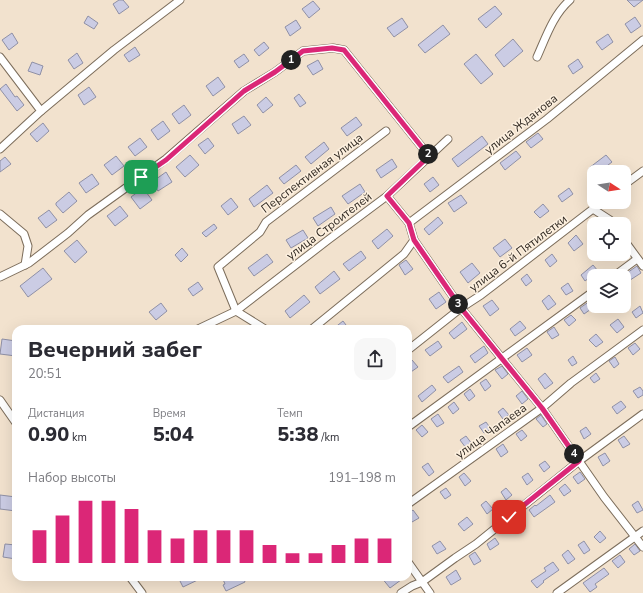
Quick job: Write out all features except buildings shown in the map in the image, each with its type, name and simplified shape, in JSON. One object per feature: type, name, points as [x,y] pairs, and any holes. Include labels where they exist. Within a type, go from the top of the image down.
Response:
[{"type":"street","points":[[0,149],[41,111],[114,50],[180,0]]},
{"type":"street","points":[[537,57],[555,18],[564,5],[570,0]]},
{"type":"street","name":"улица Жданова","points":[[409,223],[547,119],[643,40]]},
{"type":"street","points":[[0,277],[25,265],[68,233],[88,215],[166,160],[244,91],[275,72],[303,51],[332,48],[344,50],[429,156]]},
{"type":"street","points":[[0,57],[41,111]]},
{"type":"street","name":"Перспективная улица","points":[[236,311],[218,267],[260,232],[266,222],[386,131]]},
{"type":"street","name":"улица Строителей","points":[[206,325],[236,311],[387,196],[448,139]]},
{"type":"street","points":[[631,180],[643,171]]},
{"type":"street","points":[[387,196],[409,223],[414,240],[461,308],[542,408],[604,497],[643,547]]},
{"type":"street","points":[[593,209],[605,217]]},
{"type":"street","name":"улица 6-й Пятилетки","points":[[412,347],[461,308],[481,295],[593,209]]},
{"type":"street","points":[[0,214],[24,234],[28,246],[25,265]]},
{"type":"street","points":[[317,325],[404,254],[414,240]]},
{"type":"street","points":[[631,250],[643,266]]},
{"type":"street","points":[[623,269],[637,259]]},
{"type":"street","points":[[412,424],[587,296]]},
{"type":"street","points":[[236,311],[259,325]]},
{"type":"street","name":"улица Чапаева","points":[[412,501],[542,408],[577,378],[643,330]]},
{"type":"street","points":[[0,400],[12,417]]},
{"type":"street","points":[[400,593],[422,582],[476,544],[579,461],[643,414]]},
{"type":"street","points":[[557,593],[643,531]]},
{"type":"street","points":[[412,568],[430,593]]},
{"type":"street","points":[[133,581],[142,593]]},
{"type":"route","points":[[141,177],[166,160],[244,91],[275,72],[303,51],[332,48],[344,50],[429,156],[387,196],[409,223],[414,240],[461,308],[542,408],[579,461],[509,517]]}]
